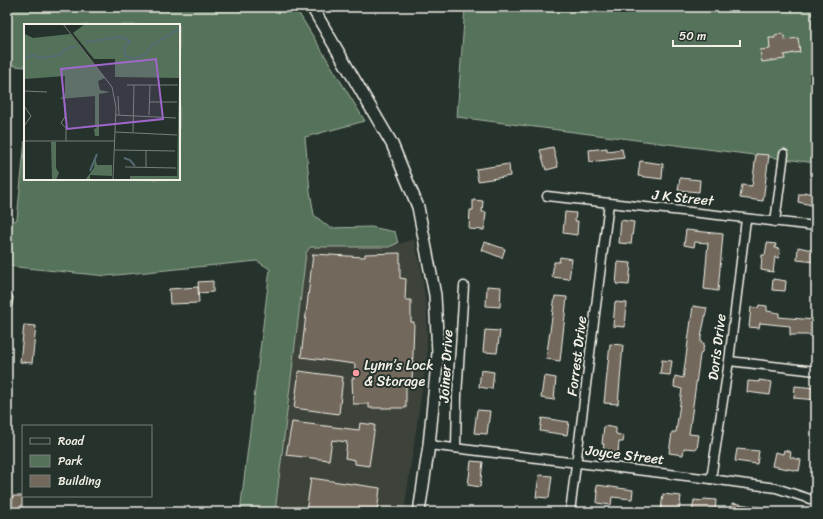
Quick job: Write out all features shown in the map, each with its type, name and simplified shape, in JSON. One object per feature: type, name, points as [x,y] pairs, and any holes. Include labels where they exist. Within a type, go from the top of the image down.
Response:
[{"type":"main road","points":[[312,7],[392,144],[418,207],[435,295],[438,353],[429,445],[419,512]]},
{"type":"street","points":[[775,222],[784,154]]},
{"type":"street","name":"J K Street","points":[[547,196],[816,226]]},
{"type":"street","name":"Forrest Drive","points":[[570,512],[608,203]]},
{"type":"street","name":"Doris Drive","points":[[711,479],[729,361],[746,218]]},
{"type":"street","name":"Joiner Drive","points":[[456,448],[457,396],[464,286]]},
{"type":"street","points":[[729,361],[816,371]]},
{"type":"street","name":"Joyce Street","points":[[429,445],[776,488],[816,501]]},
{"type":"shaded area","points":[[414,239],[421,268],[427,311],[427,356],[404,512],[275,512],[306,253],[310,247],[389,247]]},
{"type":"green space","points":[[7,7],[295,7],[365,121],[305,137],[310,191],[314,215],[330,228],[371,227],[395,232],[398,243],[389,247],[310,247],[306,253],[275,512],[240,512],[270,269],[257,261],[106,276],[7,266],[7,227],[17,219],[24,151],[24,180],[180,180],[180,24],[24,24],[24,67],[7,65]]},
{"type":"green space","points":[[465,7],[816,7],[816,163],[457,117]]},
{"type":"building","points":[[784,33],[785,40],[798,38],[800,52],[784,55],[785,59],[762,62],[760,50],[770,49],[769,38],[775,38],[775,35]]},
{"type":"building","points":[[553,147],[558,167],[546,170],[540,150]]},
{"type":"building","points":[[607,148],[607,151],[622,149],[624,158],[590,162],[589,150]]},
{"type":"building","points":[[756,154],[769,155],[763,201],[740,198],[742,185],[752,186]]},
{"type":"building","points":[[640,161],[663,164],[662,179],[638,176]]},
{"type":"building","points":[[509,164],[510,176],[478,181],[476,169]]},
{"type":"building","points":[[680,178],[700,180],[699,192],[678,190]]},
{"type":"building","points":[[804,192],[816,195],[816,206],[798,202],[799,194],[804,194]]},
{"type":"building","points":[[473,200],[483,201],[482,212],[486,212],[484,230],[469,229],[470,210],[473,210]]},
{"type":"building","points":[[565,212],[576,213],[575,221],[578,221],[577,235],[563,233]]},
{"type":"building","points":[[621,220],[634,222],[631,244],[619,243]]},
{"type":"building","points":[[686,230],[723,234],[718,291],[704,289],[708,243],[695,242],[694,247],[684,245]]},
{"type":"building","points":[[485,242],[505,249],[502,258],[482,250]]},
{"type":"building","points":[[767,243],[776,244],[775,248],[780,249],[779,258],[775,257],[773,272],[761,270],[762,255],[765,255]]},
{"type":"building","points":[[798,247],[816,251],[816,262],[797,260]]},
{"type":"building","points":[[400,253],[400,278],[406,279],[405,300],[411,300],[411,322],[414,322],[412,383],[406,383],[406,408],[369,408],[369,404],[353,404],[352,378],[354,378],[355,364],[301,357],[313,254],[365,257],[365,254]]},
{"type":"building","points":[[560,257],[572,259],[569,279],[552,277],[554,262],[559,262]]},
{"type":"building","points":[[618,262],[631,263],[629,285],[616,284]]},
{"type":"building","points":[[773,279],[786,281],[785,291],[772,290]]},
{"type":"building","points":[[213,281],[213,292],[199,293],[198,282]]},
{"type":"building","points":[[487,286],[501,287],[500,307],[486,306]]},
{"type":"building","points":[[198,287],[199,303],[170,304],[169,289]]},
{"type":"building","points":[[555,296],[567,297],[560,361],[546,359]]},
{"type":"building","points":[[615,302],[627,303],[625,327],[613,326]]},
{"type":"building","points":[[759,305],[767,306],[767,311],[779,313],[779,317],[814,320],[813,335],[790,335],[790,326],[760,323],[759,328],[749,327],[751,307],[758,308]]},
{"type":"building","points":[[693,306],[707,308],[701,337],[701,343],[704,343],[703,350],[700,355],[689,434],[699,435],[697,449],[684,448],[683,455],[669,453],[672,432],[676,432],[682,389],[674,387],[675,376],[683,378]]},
{"type":"building","points":[[24,325],[36,326],[32,363],[20,362]]},
{"type":"building","points":[[485,330],[500,331],[497,353],[483,352]]},
{"type":"building","points":[[610,344],[623,345],[618,404],[604,403]]},
{"type":"building","points":[[662,360],[672,361],[670,375],[660,374]]},
{"type":"building","points":[[481,370],[494,372],[492,389],[479,387]]},
{"type":"building","points":[[299,371],[343,377],[339,414],[294,408]]},
{"type":"building","points":[[544,376],[556,378],[554,400],[541,398]]},
{"type":"building","points":[[759,380],[772,382],[770,395],[747,392],[748,381],[759,382]]},
{"type":"building","points":[[795,386],[816,388],[816,400],[794,398]]},
{"type":"building","points":[[477,410],[490,411],[487,434],[474,433]]},
{"type":"building","points":[[542,418],[569,422],[567,435],[540,431]]},
{"type":"building","points":[[292,422],[359,430],[360,423],[375,425],[369,466],[355,464],[355,460],[345,458],[347,442],[332,440],[329,460],[286,455]]},
{"type":"building","points":[[604,426],[616,428],[616,434],[624,436],[623,442],[619,442],[618,453],[603,451],[604,444],[602,444]]},
{"type":"building","points":[[737,449],[759,451],[757,464],[735,461]]},
{"type":"building","points":[[784,450],[791,452],[790,457],[801,460],[799,471],[772,466],[775,452],[783,454]]},
{"type":"building","points":[[471,461],[483,462],[480,487],[468,485]]},
{"type":"building","points":[[539,475],[552,476],[549,498],[536,497]]},
{"type":"building","points":[[311,478],[380,488],[377,512],[306,512]]},
{"type":"building","points":[[597,485],[633,490],[632,499],[612,497],[611,505],[597,503]]},
{"type":"building","points":[[663,494],[681,496],[679,512],[661,510]]},
{"type":"building","points":[[13,496],[22,496],[22,512],[11,512]]},
{"type":"building","points":[[704,499],[716,500],[715,512],[692,512],[694,500],[703,501]]},
{"type":"building","points":[[732,503],[766,508],[766,512],[731,512]]},
{"type":"place","name":"Lynn’s Lock & Storage","points":[[356,373]]}]
